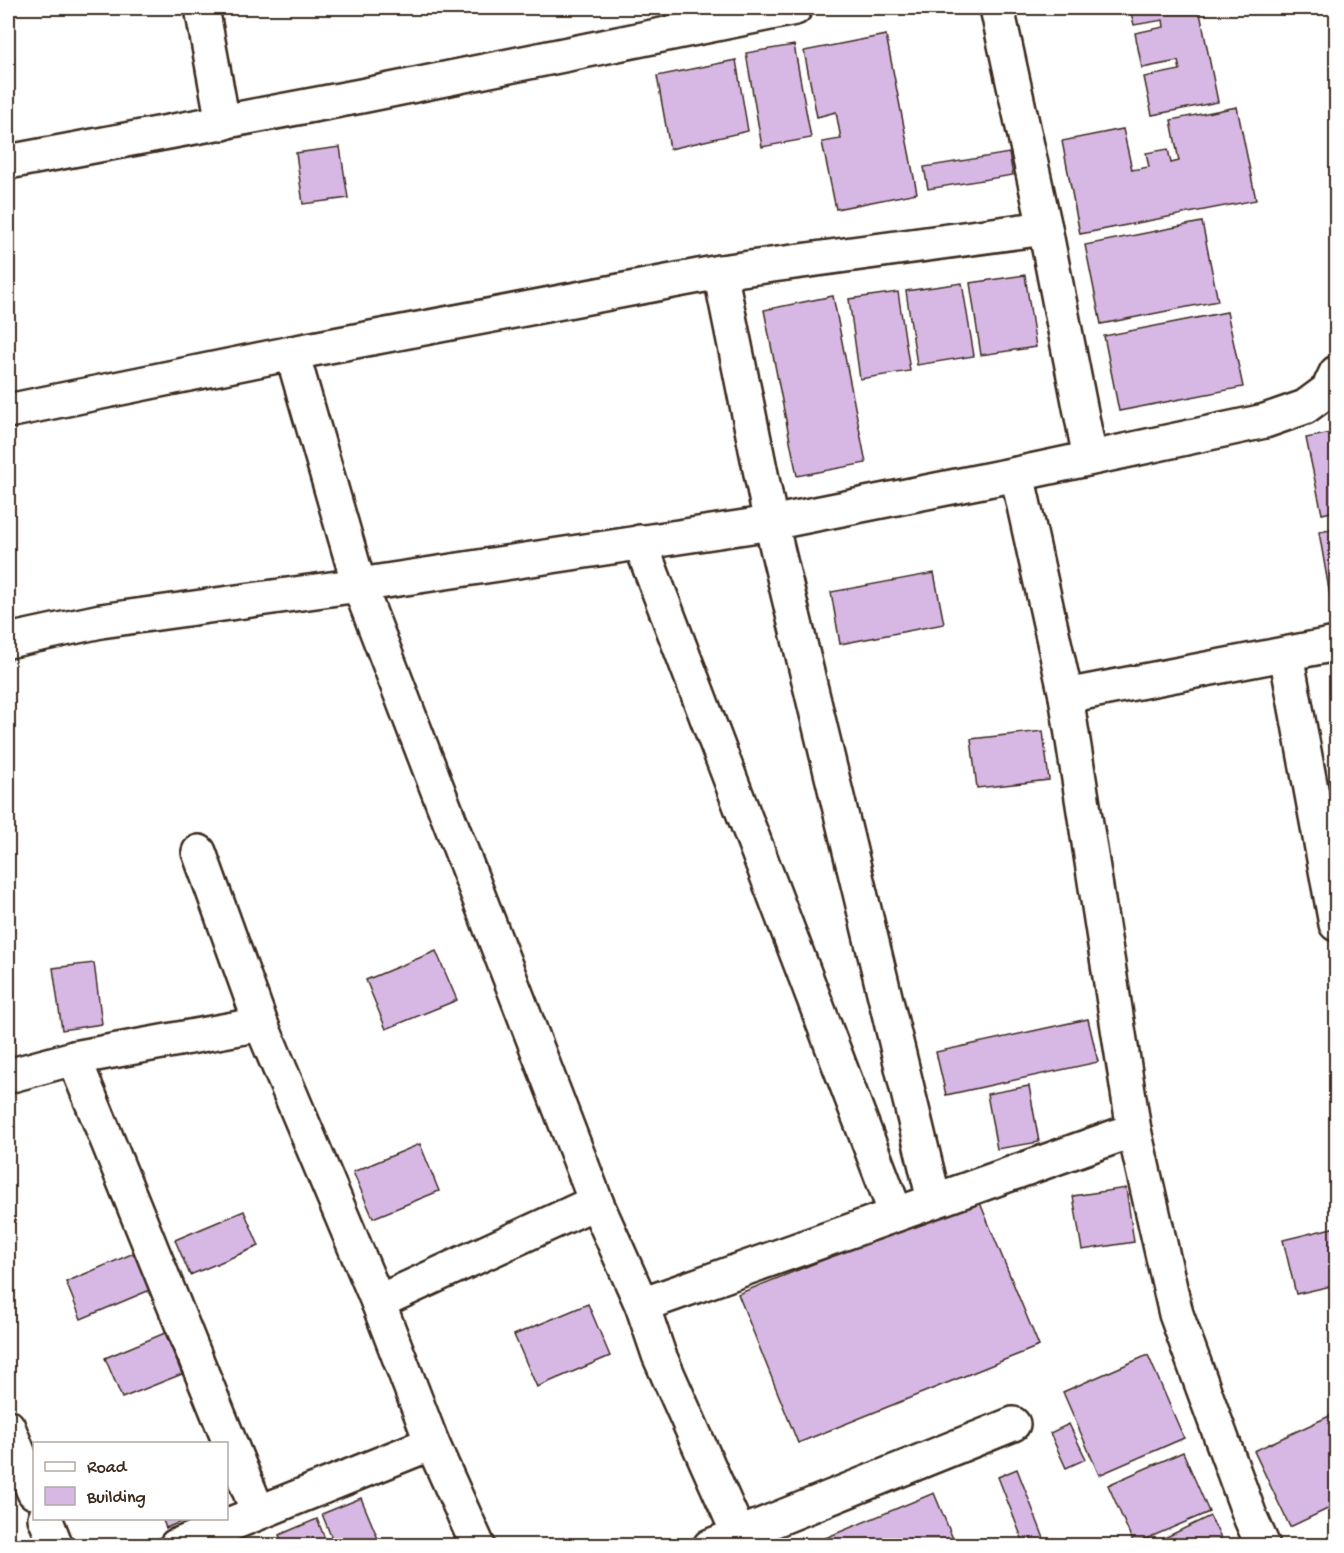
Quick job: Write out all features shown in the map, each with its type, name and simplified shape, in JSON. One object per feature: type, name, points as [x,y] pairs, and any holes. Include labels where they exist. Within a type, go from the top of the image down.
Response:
[{"type":"street","points":[[202,8],[223,123]]},
{"type":"street","points":[[8,162],[223,123],[755,11],[795,8]]},
{"type":"street","points":[[997,8],[1045,228],[1090,458]]},
{"type":"street","points":[[8,411],[292,353],[720,272],[1045,228]]},
{"type":"street","points":[[720,272],[771,523],[934,1200]]},
{"type":"street","points":[[292,353],[359,585],[596,1202],[642,1305],[731,1542],[1013,1424]]},
{"type":"street","points":[[8,641],[101,621],[771,523],[1017,474],[1264,421],[1305,407],[1328,390],[1336,373]]},
{"type":"street","points":[[1017,474],[1066,696],[1134,1130],[1176,1314],[1251,1519],[1263,1545]]},
{"type":"street","points":[[640,542],[896,1214]]},
{"type":"street","points":[[1066,696],[1336,644]]},
{"type":"street","points":[[1286,654],[1336,924]]},
{"type":"street","points":[[199,852],[261,1024],[378,1302],[432,1443],[478,1545]]},
{"type":"street","points":[[8,1076],[74,1058],[261,1024]]},
{"type":"street","points":[[74,1058],[258,1512]]},
{"type":"street","points":[[642,1305],[1134,1130]]},
{"type":"street","points":[[378,1302],[596,1202]]},
{"type":"street","points":[[8,1426],[33,1489]]},
{"type":"street","points":[[176,1545],[432,1443]]},
{"type":"street","points":[[46,1520],[56,1545]]},
{"type":"building","points":[[1130,8],[1199,8],[1218,102],[1152,115],[1144,77],[1180,70],[1178,61],[1142,68],[1135,33],[1164,27],[1163,20],[1134,25]]},
{"type":"building","points":[[886,35],[917,193],[836,209],[822,142],[841,139],[836,112],[817,117],[804,51]]},
{"type":"building","points":[[794,45],[811,138],[762,147],[746,53]]},
{"type":"building","points":[[736,60],[748,131],[670,149],[657,76]]},
{"type":"building","points":[[1237,107],[1256,200],[1080,234],[1062,141],[1123,129],[1132,170],[1149,167],[1146,153],[1168,149],[1171,163],[1179,161],[1171,120]]},
{"type":"building","points":[[340,147],[348,198],[303,204],[296,153]]},
{"type":"building","points":[[1009,153],[1013,175],[928,189],[924,167]]},
{"type":"building","points":[[1202,222],[1218,301],[1101,324],[1085,245]]},
{"type":"building","points":[[1025,275],[1036,347],[981,355],[970,283]]},
{"type":"building","points":[[962,283],[974,356],[917,365],[906,291]]},
{"type":"building","points":[[898,292],[910,371],[860,379],[849,299]]},
{"type":"building","points":[[833,296],[866,463],[797,476],[764,310]]},
{"type":"building","points":[[1227,312],[1243,387],[1119,411],[1104,336]]},
{"type":"building","points":[[1336,432],[1336,511],[1322,514],[1306,438]]},
{"type":"building","points":[[1336,529],[1336,613],[1333,613],[1319,532]]},
{"type":"building","points":[[934,573],[944,624],[840,644],[831,592]]},
{"type":"building","points":[[1043,731],[1049,780],[977,788],[971,739]]},
{"type":"building","points":[[436,951],[457,1000],[386,1029],[366,980]]},
{"type":"building","points":[[94,963],[102,1024],[62,1030],[53,968]]},
{"type":"building","points":[[8,975],[15,1040],[8,1041]]},
{"type":"building","points":[[1088,1019],[1098,1062],[946,1095],[936,1052]]},
{"type":"building","points":[[1029,1086],[1039,1142],[997,1149],[987,1094]]},
{"type":"building","points":[[420,1144],[439,1191],[373,1218],[353,1172]]},
{"type":"building","points":[[1126,1188],[1134,1242],[1082,1250],[1073,1196]]},
{"type":"building","points":[[978,1198],[1039,1346],[798,1443],[738,1294]]},
{"type":"building","points":[[244,1211],[259,1246],[190,1275],[175,1240]]},
{"type":"building","points":[[1336,1227],[1336,1285],[1296,1294],[1283,1240]]},
{"type":"building","points":[[134,1253],[150,1290],[81,1319],[66,1282]]},
{"type":"building","points":[[588,1304],[610,1356],[537,1387],[514,1335]]},
{"type":"building","points":[[165,1333],[182,1374],[122,1398],[105,1358]]},
{"type":"building","points":[[1148,1355],[1184,1438],[1099,1475],[1063,1392]]},
{"type":"building","points":[[1336,1413],[1336,1505],[1290,1527],[1254,1451]]},
{"type":"building","points":[[1069,1424],[1086,1459],[1066,1468],[1050,1433]]},
{"type":"building","points":[[1183,1452],[1209,1512],[1134,1544],[1108,1485]]},
{"type":"building","points":[[1017,1469],[1047,1546],[1025,1546],[998,1477]]},
{"type":"building","points":[[934,1493],[956,1546],[806,1546]]},
{"type":"building","points":[[361,1498],[381,1546],[335,1546],[322,1514]]},
{"type":"building","points":[[1210,1516],[1225,1546],[1148,1546]]},
{"type":"building","points":[[317,1519],[328,1546],[284,1546],[279,1535]]},
{"type":"building","points":[[163,1520],[185,1520],[166,1528]]}]
